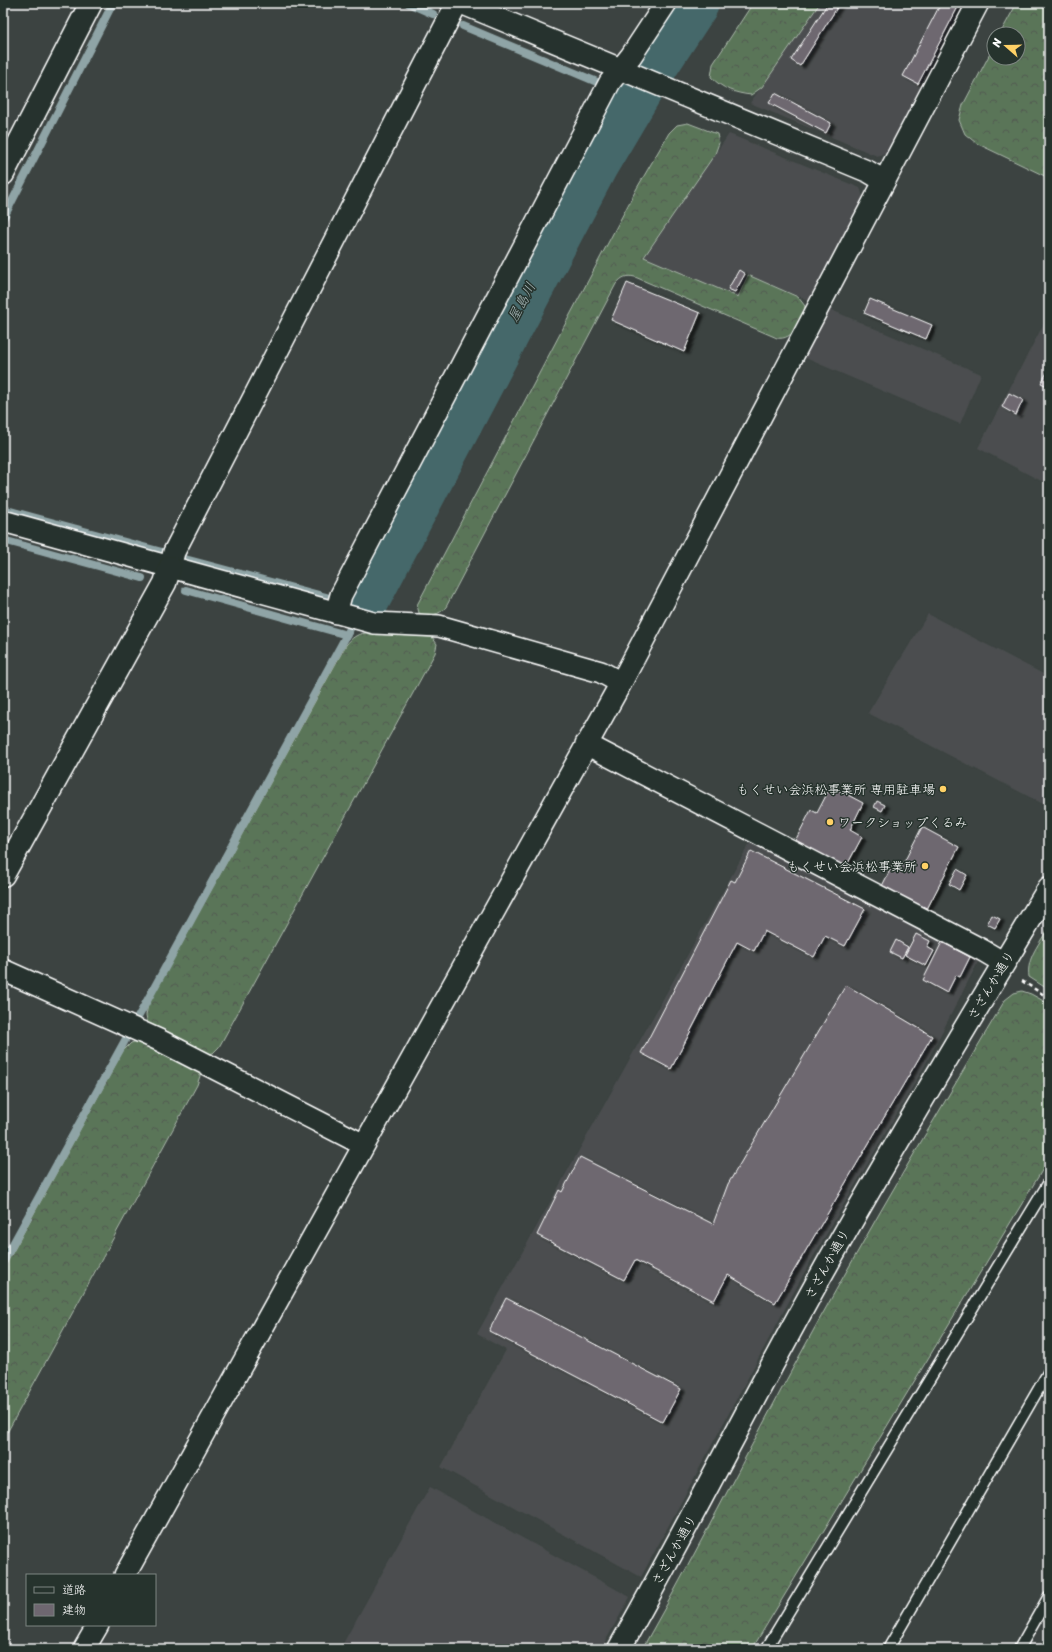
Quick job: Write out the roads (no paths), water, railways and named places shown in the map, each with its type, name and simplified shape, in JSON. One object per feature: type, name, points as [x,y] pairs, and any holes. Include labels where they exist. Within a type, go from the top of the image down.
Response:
[{"type":"street","points":[[3,174],[90,3]]},
{"type":"street","points":[[3,875],[165,583],[174,552],[457,3]]},
{"type":"street","points":[[461,3],[868,172],[884,181]]},
{"type":"street","points":[[336,613],[341,595],[610,82],[624,71],[666,3]]},
{"type":"street","points":[[127,1574],[621,683],[978,3]]},
{"type":"street","points":[[3,521],[374,623],[439,626],[601,672],[621,683]]},
{"type":"street","points":[[586,744],[982,950],[1004,963]]},
{"type":"street","name":"さざんか通り","points":[[619,1649],[670,1558],[823,1272],[1049,888]]},
{"type":"street","points":[[3,970],[159,1040],[364,1145]]},
{"type":"street","points":[[84,1649],[97,1626]]},
{"type":"lane","points":[[766,1649],[1049,1182]]},
{"type":"lane","points":[[888,1649],[1049,1370]]},
{"type":"lane","points":[[1019,1649],[1049,1596]]},
{"type":"waterway","points":[[3,219],[113,3]]},
{"type":"waterway","points":[[408,3],[433,14]]},
{"type":"waterway","name":"屋島川","points":[[362,607],[594,165],[642,84],[695,3]]},
{"type":"waterway","points":[[463,26],[597,82]]},
{"type":"waterway","points":[[620,91],[634,97]]},
{"type":"waterway","points":[[3,509],[162,552]]},
{"type":"waterway","points":[[3,540],[142,578]]},
{"type":"waterway","points":[[185,559],[330,598]]},
{"type":"waterway","points":[[186,590],[347,635]]},
{"type":"waterway","points":[[346,603],[362,607],[361,609]]},
{"type":"waterway","points":[[136,1021],[351,627]]},
{"type":"waterway","points":[[3,1262],[128,1035]]},
{"type":"place","name":"もくせい会浜松事業所 専用駐車場","points":[[943,789]]},
{"type":"place","name":"ワークショップくるみ","points":[[830,822]]},
{"type":"place","name":"もくせい会浜松事業所","points":[[925,866]]}]
